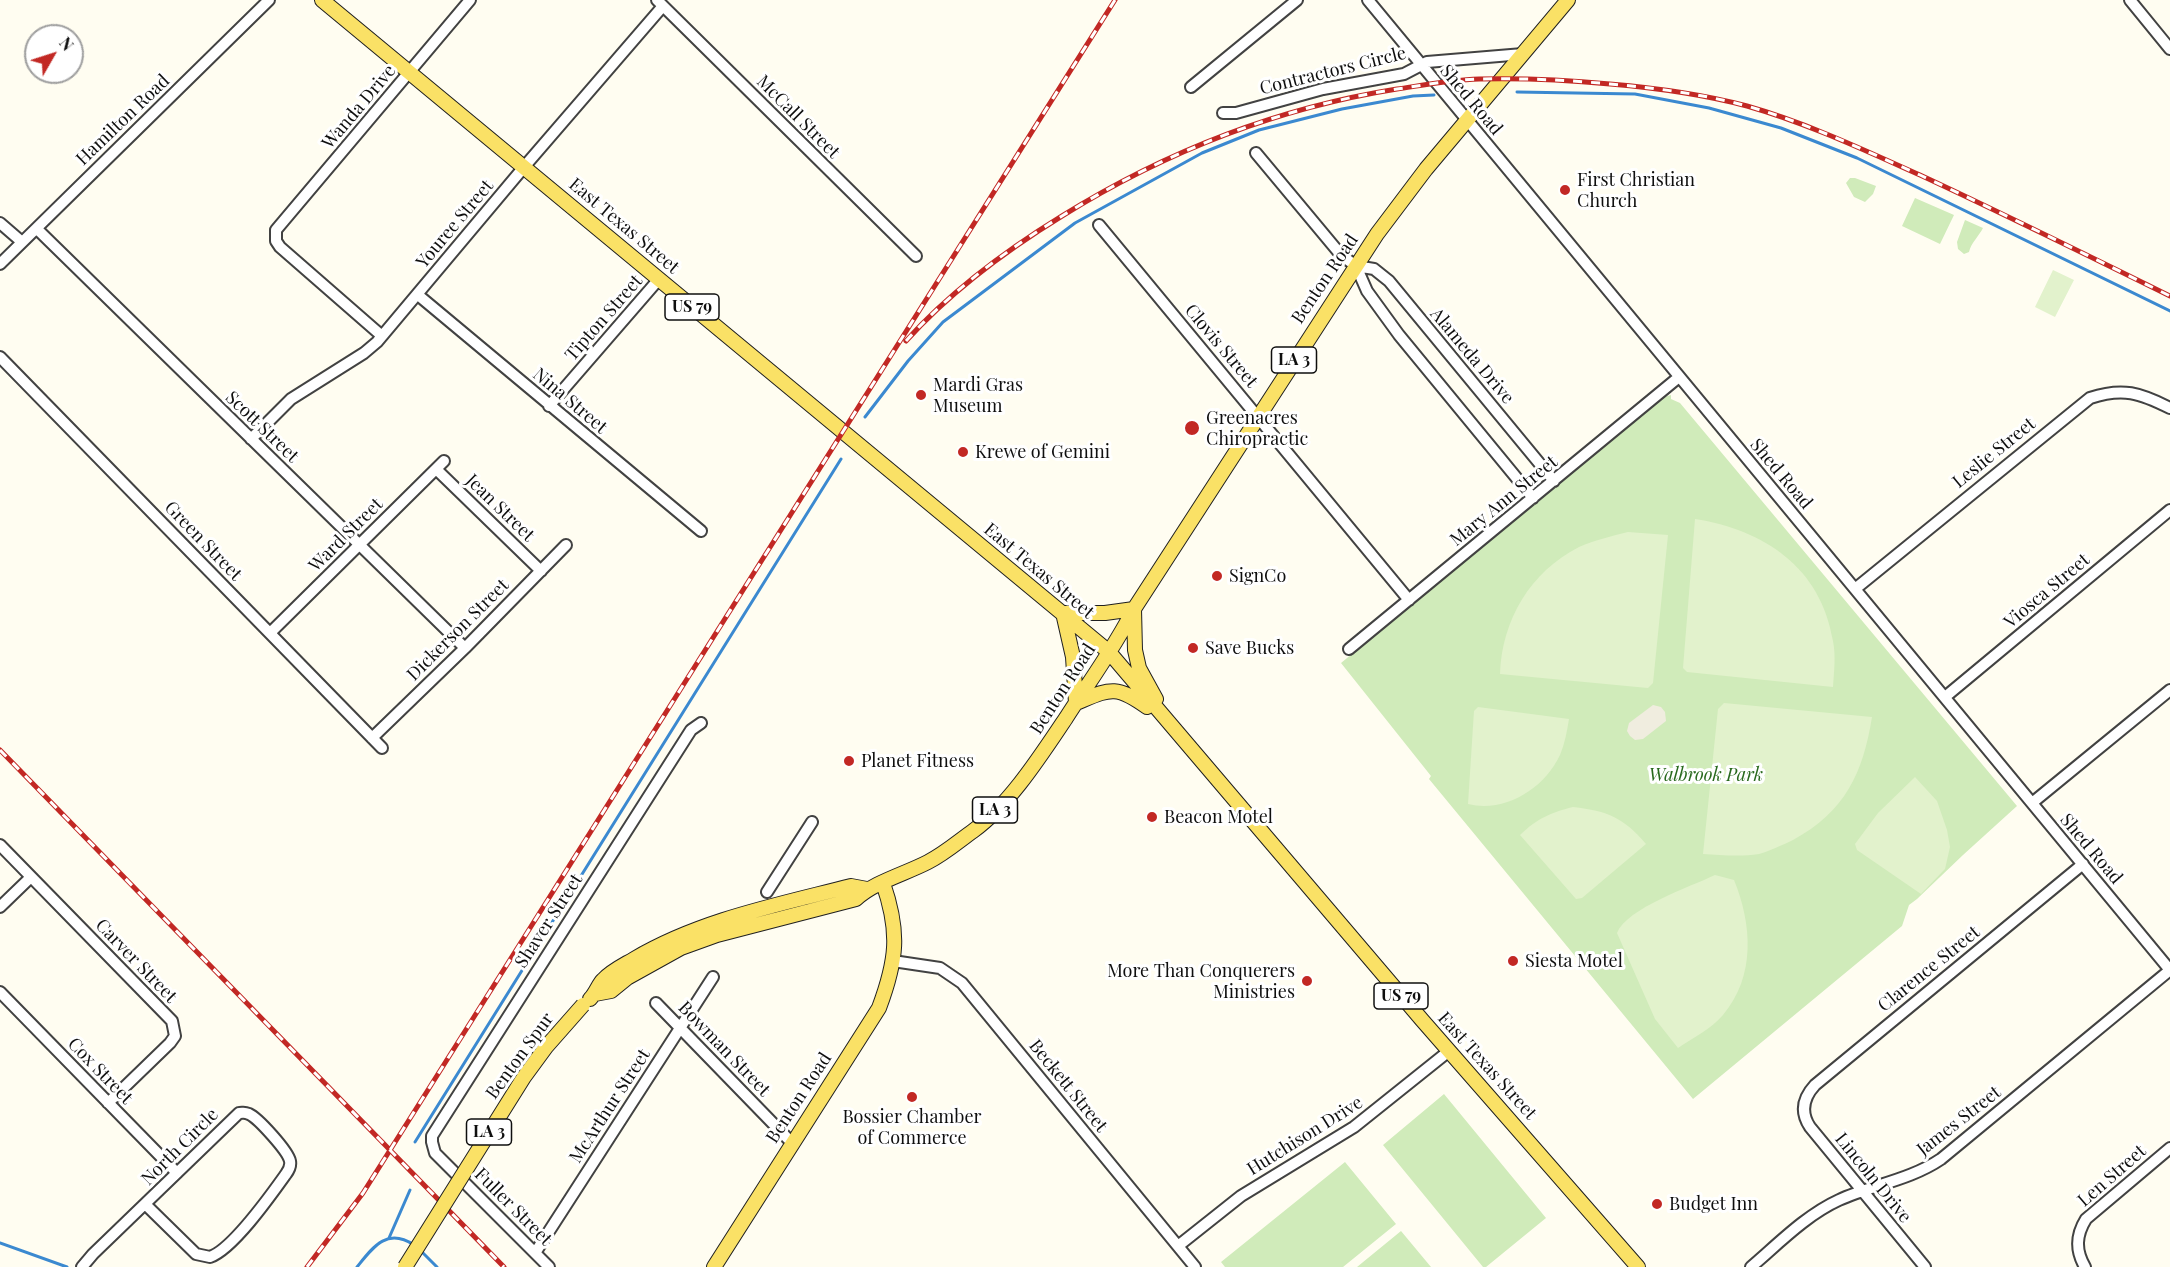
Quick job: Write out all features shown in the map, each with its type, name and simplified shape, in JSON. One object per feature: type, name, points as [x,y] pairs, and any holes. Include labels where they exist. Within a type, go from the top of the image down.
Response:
[{"type":"main road","name":"East Texas Street","points":[[322,0],[1109,652],[1449,1052],[1638,1267]]},
{"type":"main road","name":"Benton Road","points":[[715,1266],[879,1008],[893,961],[895,932],[892,909],[883,884],[931,861],[976,829],[1002,803],[1041,757],[1356,266],[1413,186],[1568,0]]},
{"type":"main road","points":[[1134,609],[1135,650],[1139,668],[1168,722],[1135,698],[1119,691],[1101,692],[1076,703],[1073,657],[1063,613],[1105,613],[1134,609]]},
{"type":"main road","name":"Benton Spur","points":[[405,1267],[524,1077],[546,1047],[595,994],[602,980],[622,966],[678,936],[745,913],[851,886],[867,889],[883,884]]},
{"type":"street","name":"Hamilton Road","points":[[0,264],[269,0]]},
{"type":"street","name":"Wanda Drive","points":[[382,336],[280,247],[275,236],[279,225],[470,0]]},
{"type":"street","points":[[1191,87],[1297,0]]},
{"type":"street","name":"Shed Road","points":[[1368,0],[2170,970]]},
{"type":"street","points":[[2130,0],[2170,49]]},
{"type":"street","name":"Youree Street","points":[[251,439],[291,399],[364,353],[382,336],[660,3]]},
{"type":"street","name":"McCall Street","points":[[660,3],[916,256]]},
{"type":"street","name":"Contractors Circle","points":[[1223,113],[1236,113],[1323,89],[1404,74],[1421,65],[1441,60],[1523,54]]},
{"type":"street","name":"Alameda Drive","points":[[1256,153],[1334,248],[1356,266],[1367,291],[1399,335],[1533,498]]},
{"type":"street","points":[[0,223],[22,242]]},
{"type":"street","name":"Clovis Street","points":[[1099,225],[1408,600]]},
{"type":"street","name":"Scott Street","points":[[37,229],[465,648]]},
{"type":"street","name":"Alameda Drive","points":[[1356,266],[1374,269],[1389,281],[1554,481]]},
{"type":"street","name":"Tipton Street","points":[[549,405],[659,279]]},
{"type":"street","name":"Nina Street","points":[[418,295],[700,531]]},
{"type":"street","name":"Green Street","points":[[0,357],[382,748]]},
{"type":"street","name":"Mary Ann Street","points":[[1348,649],[1679,377]]},
{"type":"street","name":"Leslie Street","points":[[1855,589],[2090,398],[2115,391],[2124,391],[2141,395],[2170,408]]},
{"type":"street","name":"Ward Street","points":[[270,633],[440,465]]},
{"type":"street","name":"Jean Street","points":[[440,465],[541,571]]},
{"type":"street","name":"Viosca Street","points":[[1945,697],[2170,510]]},
{"type":"street","name":"Dickerson Street","points":[[372,738],[567,545]]},
{"type":"street","points":[[2032,803],[2170,690]]},
{"type":"street","name":"Shaver Street","points":[[432,1142],[437,1126],[690,730],[701,723]]},
{"type":"street","points":[[767,892],[812,822]]},
{"type":"street","name":"Carver Street","points":[[0,845],[172,1021],[175,1036],[108,1103]]},
{"type":"street","name":"Clarence Street","points":[[1803,1105],[1807,1094],[1815,1085],[2083,864]]},
{"type":"street","points":[[0,907],[31,877]]},
{"type":"street","name":"Beckett Street","points":[[893,961],[940,968],[962,983],[1195,1267]]},
{"type":"street","name":"James Street","points":[[1751,1267],[1824,1207],[1915,1173],[1941,1159],[2170,970]]},
{"type":"street","name":"McArthur Street","points":[[535,1253],[713,977]]},
{"type":"street","name":"Cox Street","points":[[0,992],[177,1173]]},
{"type":"street","name":"Bowman Street","points":[[657,1003],[792,1143]]},
{"type":"street","name":"Hutchison Drive","points":[[1178,1246],[1253,1188],[1354,1127],[1449,1052]]},
{"type":"street","name":"Lincoln Drive","points":[[1803,1105],[1805,1117],[1810,1126],[1925,1267]]},
{"type":"street","name":"North Circle","points":[[82,1267],[93,1254],[234,1116],[245,1113],[254,1118],[282,1148],[290,1161],[290,1168],[255,1214],[223,1250],[210,1257],[202,1256],[190,1249],[145,1204]]},
{"type":"street","name":"Fuller Street","points":[[432,1142],[440,1158],[549,1267]]},
{"type":"street","name":"Len Street","points":[[2085,1267],[2077,1245],[2080,1230],[2086,1219],[2170,1148]]},
{"type":"green space","points":[[1850,178],[1876,186],[1873,194],[1865,202],[1854,197],[1846,183]]},
{"type":"green space","points":[[1915,198],[1954,215],[1940,244],[1902,226]]},
{"type":"green space","points":[[1965,220],[1983,228],[1969,252],[1964,254],[1958,249],[1957,242]]},
{"type":"green space","points":[[2053,270],[2074,280],[2055,317],[2035,307]]},
{"type":"green space","name":"Walbrook Park","points":[[1671,395],[1671,399],[1680,403],[2017,806],[1909,905],[1902,926],[1693,1099],[1429,779],[1431,776],[1341,663],[1664,397]]},
{"type":"green space","points":[[1695,519],[1744,532],[1766,543],[1785,556],[1802,573],[1816,592],[1826,615],[1834,647],[1833,687],[1687,672],[1683,668]]},
{"type":"green space","points":[[1628,532],[1668,535],[1653,683],[1648,688],[1500,674],[1506,635],[1522,600],[1533,584],[1562,557],[1579,547]]},
{"type":"green space","points":[[1724,703],[1872,717],[1857,773],[1838,804],[1811,829],[1793,840],[1759,854],[1738,856],[1703,854],[1718,709]]},
{"type":"green space","points":[[1478,707],[1569,719],[1560,755],[1544,778],[1522,796],[1496,805],[1468,804],[1474,711]]},
{"type":"green space","points":[[1915,777],[1937,801],[1950,847],[1945,869],[1921,894],[1857,850],[1855,844],[1878,813]]},
{"type":"green space","points":[[1573,807],[1614,817],[1630,828],[1646,844],[1582,898],[1576,899],[1520,835],[1545,817]]},
{"type":"green space","points":[[1715,875],[1734,880],[1740,897],[1747,932],[1746,967],[1734,1000],[1723,1015],[1707,1029],[1678,1048],[1655,1019],[1617,933],[1633,915],[1646,907]]},
{"type":"green space","points":[[1444,1094],[1546,1218],[1486,1267],[1483,1267],[1383,1145]]},
{"type":"green space","points":[[1345,1162],[1396,1224],[1343,1267],[1225,1267],[1221,1262]]},
{"type":"green space","points":[[1401,1231],[1431,1267],[1357,1267]]},
{"type":"shaded area","points":[[1653,705],[1661,707],[1665,712],[1666,721],[1643,739],[1635,740],[1627,731],[1629,723]]},
{"type":"waterway","points":[[1517,92],[1635,94],[1709,108],[1781,128],[1857,158],[2170,311]]},
{"type":"waterway","points":[[865,417],[908,361],[943,322],[1075,223],[1202,153],[1259,130],[1342,109],[1413,96],[1434,95]]},
{"type":"waterway","points":[[415,1142],[841,459]]},
{"type":"waterway","points":[[389,1238],[410,1190]]},
{"type":"waterway","points":[[357,1267],[375,1247],[388,1239],[396,1238],[414,1245]]},
{"type":"waterway","points":[[0,1243],[67,1267]]},
{"type":"waterway","points":[[421,1251],[437,1267]]},
{"type":"railway","points":[[307,1267],[363,1193],[1115,0]]},
{"type":"railway","points":[[906,341],[941,305],[1020,243],[1101,193],[1182,153],[1265,121],[1352,97],[1479,79],[1561,80],[1645,87],[1747,106],[1791,120],[1920,175],[2170,296]]},
{"type":"railway","points":[[0,750],[504,1267]]},
{"type":"place","name":"First Christian Church","points":[[1565,190]]},
{"type":"place","name":"Mardi Gras Museum","points":[[921,395]]},
{"type":"place","name":"Greenacres Chiropractic","points":[[1192,428]]},
{"type":"place","name":"Krewe of Gemini","points":[[963,452]]},
{"type":"place","name":"SignCo","points":[[1217,576]]},
{"type":"place","name":"Save Bucks","points":[[1193,648]]},
{"type":"place","name":"Planet Fitness","points":[[849,761]]},
{"type":"place","name":"Beacon Motel","points":[[1152,817]]},
{"type":"place","name":"Siesta Motel","points":[[1513,961]]},
{"type":"place","name":"More Than Conquerers Ministries","points":[[1307,981]]},
{"type":"place","name":"Bossier Chamber of Commerce","points":[[912,1097]]},
{"type":"place","name":"Budget Inn","points":[[1657,1204]]}]
